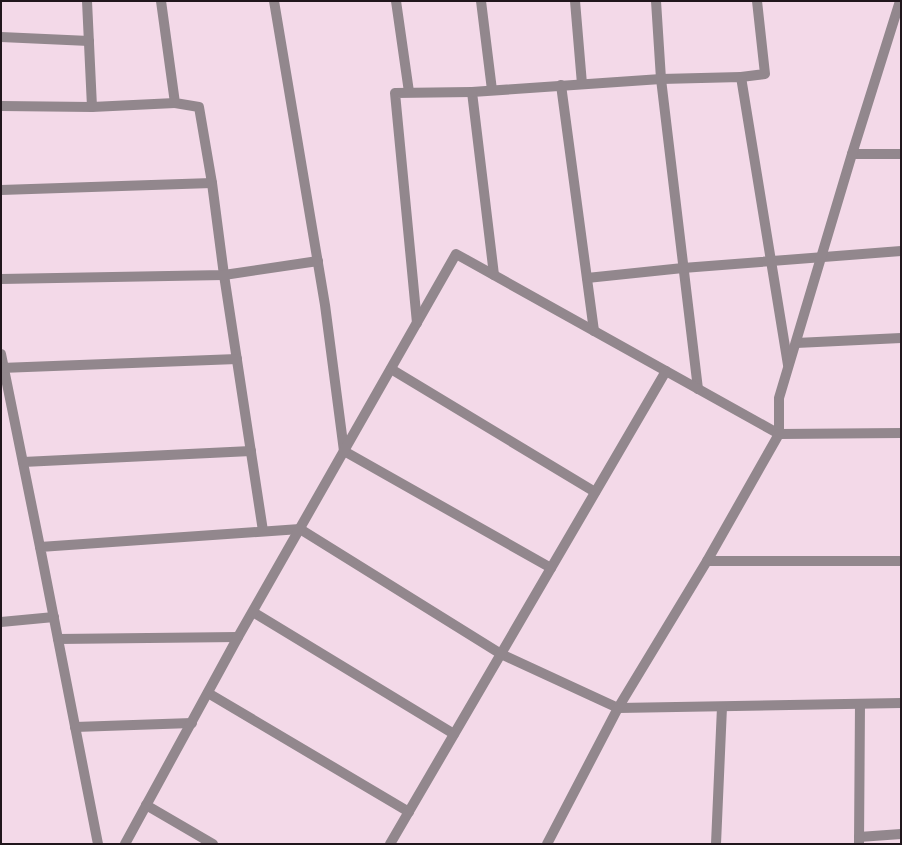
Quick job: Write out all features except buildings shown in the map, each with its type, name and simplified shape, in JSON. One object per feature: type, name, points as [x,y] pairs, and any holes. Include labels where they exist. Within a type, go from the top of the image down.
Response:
[{"type":"street","points":[[87,1],[92,107]]},
{"type":"street","points":[[161,1],[175,103]]},
{"type":"street","points":[[274,1],[325,305],[344,452]]},
{"type":"street","points":[[396,1],[409,92]]},
{"type":"street","points":[[481,1],[492,90]]},
{"type":"street","points":[[575,1],[582,84]]},
{"type":"street","points":[[656,1],[661,79],[698,389]]},
{"type":"street","points":[[417,323],[396,93],[472,92],[561,85],[661,79],[741,77],[765,74],[757,1]]},
{"type":"street","points":[[547,844],[618,708],[707,561],[779,434],[779,398],[852,154],[900,1]]},
{"type":"street","points":[[1,37],[88,41]]},
{"type":"street","points":[[741,77],[788,368]]},
{"type":"street","points":[[561,85],[594,331]]},
{"type":"street","points":[[472,92],[494,275]]},
{"type":"street","points":[[1,106],[92,107],[175,103],[199,107],[212,183],[224,275],[264,532]]},
{"type":"street","points":[[852,154],[901,154]]},
{"type":"street","points":[[1,190],[212,183]]},
{"type":"street","points":[[587,278],[683,268],[901,252]]},
{"type":"street","points":[[125,844],[238,638],[456,254],[779,434],[901,433]]},
{"type":"street","points":[[1,279],[224,275],[318,261]]},
{"type":"street","points":[[796,343],[901,338]]},
{"type":"street","points":[[1,354],[2,368],[23,462],[98,844]]},
{"type":"street","points":[[2,368],[237,359]]},
{"type":"street","points":[[392,369],[596,492]]},
{"type":"street","points":[[390,844],[666,371]]},
{"type":"street","points":[[23,462],[251,451]]},
{"type":"street","points":[[344,452],[551,568]]},
{"type":"street","points":[[40,547],[300,529],[501,654],[618,708],[901,703]]},
{"type":"street","points":[[707,561],[901,561]]},
{"type":"street","points":[[253,612],[454,734]]},
{"type":"street","points":[[1,622],[54,617]]},
{"type":"street","points":[[58,639],[238,638]]},
{"type":"street","points":[[208,693],[409,812]]},
{"type":"street","points":[[860,704],[859,841],[901,834]]},
{"type":"street","points":[[716,844],[722,706]]},
{"type":"street","points":[[76,728],[192,723]]},
{"type":"street","points":[[146,805],[213,844]]}]
